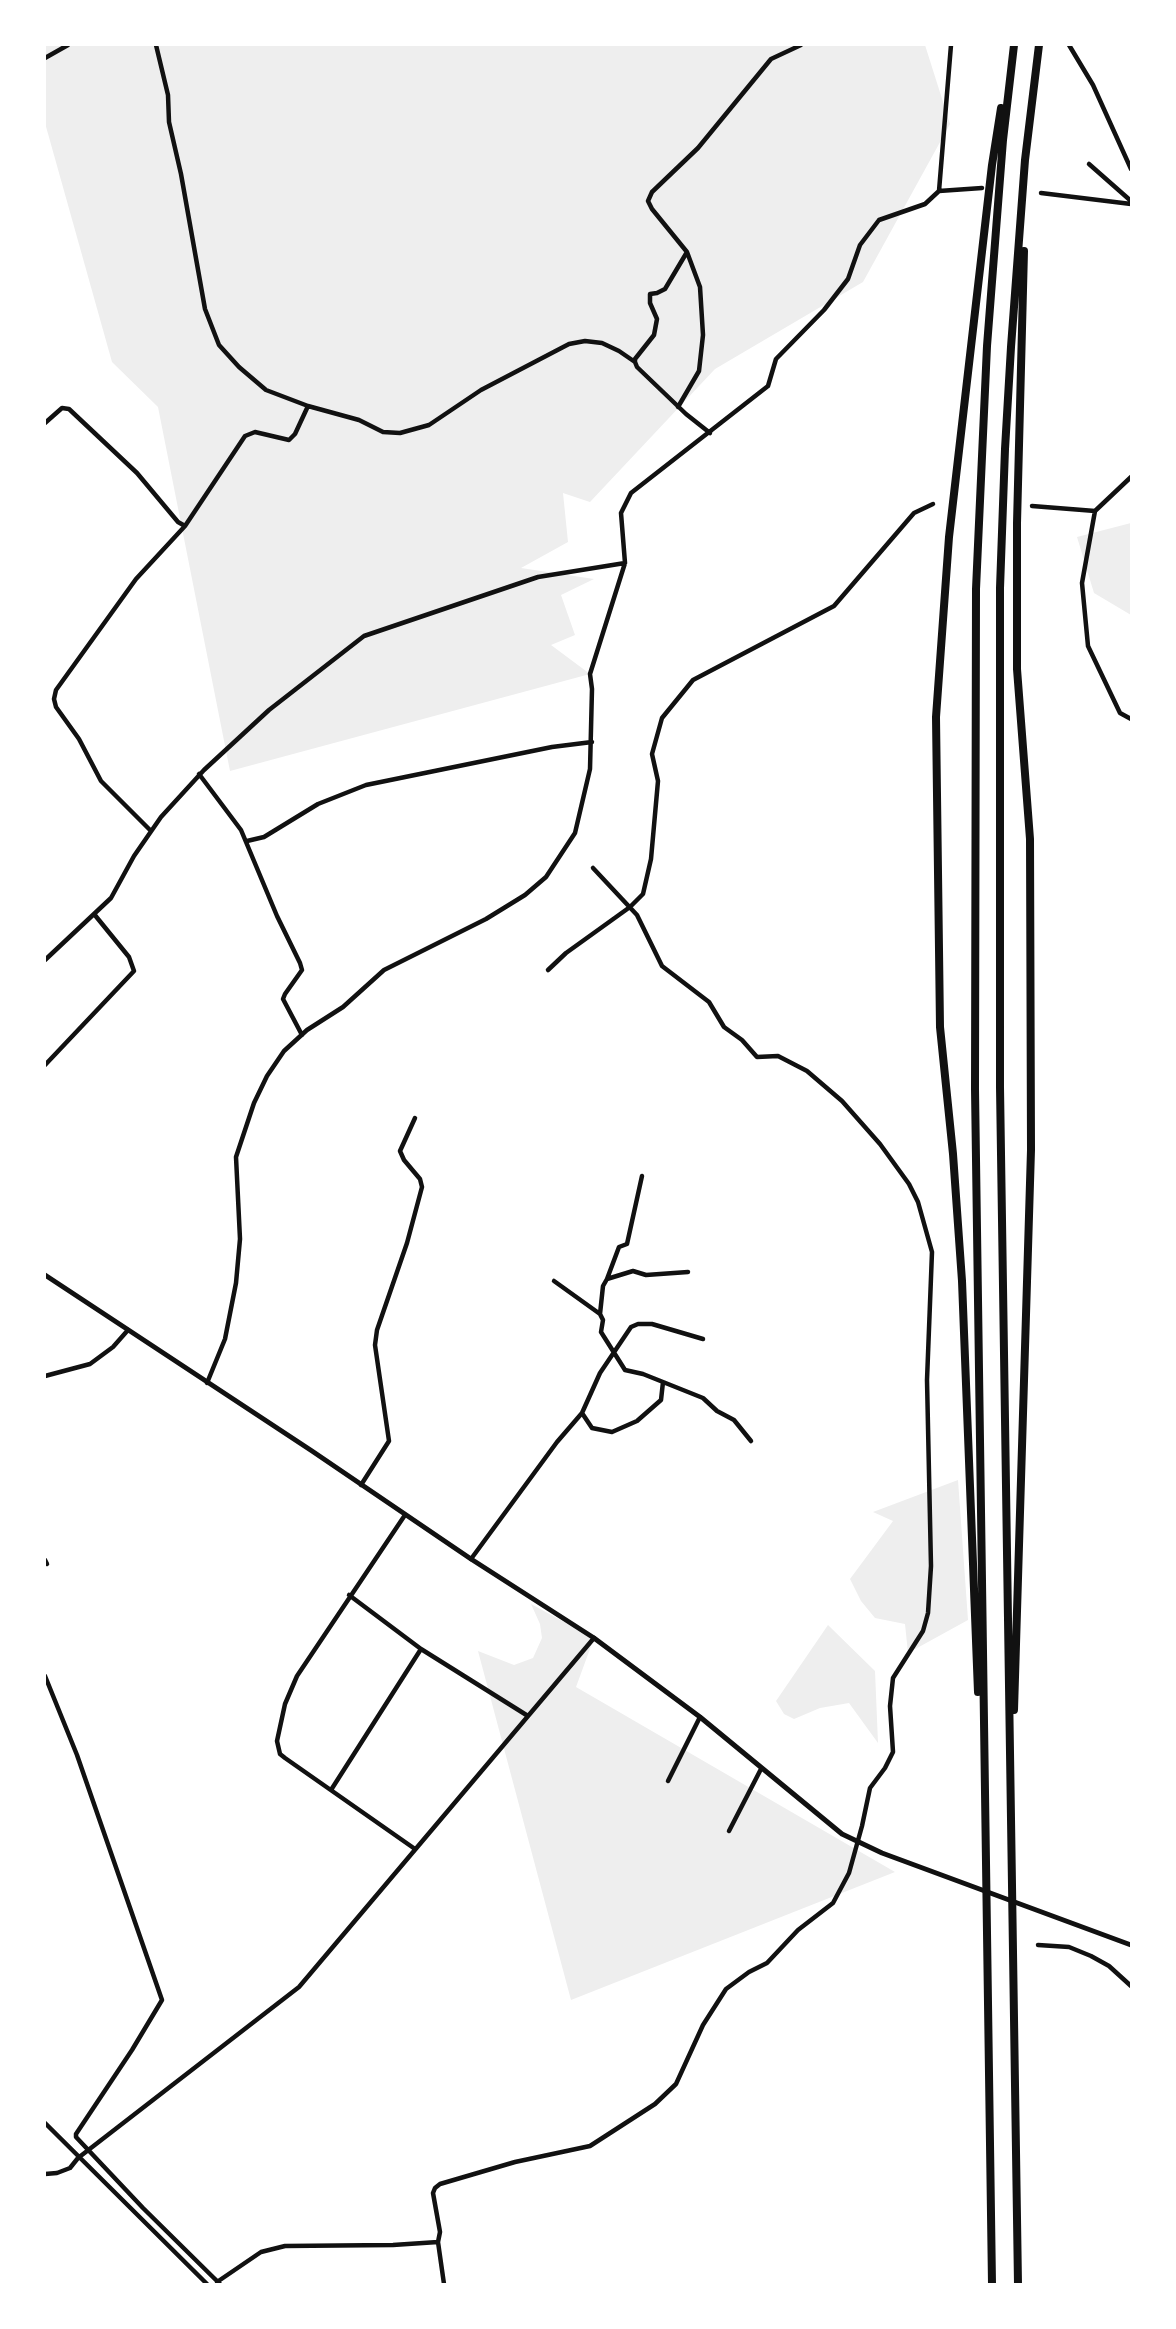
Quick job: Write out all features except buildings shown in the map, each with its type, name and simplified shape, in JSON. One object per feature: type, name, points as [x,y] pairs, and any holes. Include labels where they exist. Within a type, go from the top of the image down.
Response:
[{"type":"highway","points":[[992,2284],[984,1758],[979,1642],[975,1089],[976,589],[981,449],[992,274],[1013,45]]},
{"type":"highway","points":[[979,1642],[962,1281],[953,1154],[940,1027],[936,717],[950,526],[991,177],[1013,45]]},
{"type":"highway","points":[[1012,1667],[1007,1630],[1000,1087],[1000,600],[1005,449],[1025,160],[1039,45]]},
{"type":"highway","points":[[1018,2284],[1011,1827],[1012,1667],[1017,1627],[1031,1150],[1030,839],[1017,669],[1017,523],[1025,160]]},
{"type":"street","points":[[45,58],[68,45]]},
{"type":"street","points":[[156,45],[168,95],[169,122],[181,174],[205,309],[219,345],[257,384],[277,395],[359,420],[383,432],[400,433],[429,425],[481,390],[569,344],[585,341],[607,344],[634,362],[678,407],[710,433]]},
{"type":"street","points":[[678,407],[699,371],[704,335],[700,286],[687,252],[648,201],[652,192],[698,148],[771,58],[801,45]]},
{"type":"street","points":[[939,191],[951,45]]},
{"type":"street","points":[[1069,45],[1093,85],[1131,169]]},
{"type":"street","points":[[1089,164],[1131,203]]},
{"type":"street","points":[[207,1383],[225,1339],[236,1283],[240,1239],[237,1157],[254,1103],[267,1076],[284,1051],[302,1035],[343,1007],[384,969],[509,906],[546,877],[575,833],[590,769],[592,742],[590,674],[625,563],[621,513],[631,492],[768,386],[776,359],[824,310],[848,279],[860,245],[879,220],[925,204],[939,191],[981,188]]},
{"type":"street","points":[[1041,193],[1131,203]]},
{"type":"street","points":[[634,362],[654,335],[657,319],[650,303],[650,294],[657,294],[665,289],[687,252]]},
{"type":"street","points":[[151,831],[101,781],[79,739],[56,707],[54,694],[136,579],[185,526],[227,466],[245,435],[255,432],[289,440],[295,434],[308,406]]},
{"type":"street","points":[[45,423],[62,408],[69,409],[136,473],[151,493],[178,522],[185,526]]},
{"type":"street","points":[[1131,477],[1095,511],[1082,583],[1088,646],[1120,713],[1131,719]]},
{"type":"street","points":[[548,970],[566,953],[630,907],[643,894],[651,859],[658,781],[652,754],[662,718],[693,680],[834,606],[914,513],[933,504]]},
{"type":"street","points":[[1032,506],[1095,511]]},
{"type":"street","points":[[45,960],[111,898],[151,831],[199,774],[269,710],[364,636],[538,577],[625,563]]},
{"type":"street","points":[[247,842],[264,837],[318,804],[366,784],[422,771],[592,742]]},
{"type":"street","points":[[199,774],[247,842],[273,908],[300,963],[302,970],[283,999],[302,1035]]},
{"type":"street","points":[[444,2284],[438,2242],[440,2232],[433,2193],[435,2188],[440,2184],[515,2162],[590,2146],[655,2104],[676,2084],[703,2025],[726,1989],[749,1972],[767,1963],[798,1930],[833,1903],[849,1873],[870,1788],[885,1768],[893,1752],[890,1706],[892,1678],[923,1631],[928,1613],[931,1566],[927,1380],[932,1252],[918,1202],[909,1184],[880,1144],[842,1101],[807,1071],[778,1056],[757,1057],[742,1040],[724,1027],[709,1002],[662,966],[645,930],[630,907],[593,868]]},
{"type":"street","points":[[45,1065],[134,971],[129,957],[94,914]]},
{"type":"street","points":[[362,1485],[389,1441],[375,1345],[377,1330],[407,1243],[422,1187],[420,1179],[404,1160],[400,1151],[415,1118]]},
{"type":"street","points":[[600,1314],[603,1286],[619,1247],[627,1244],[642,1176]]},
{"type":"street","points":[[607,1279],[633,1271],[646,1275],[688,1272]]},
{"type":"street","points":[[45,1275],[471,1560],[594,1638],[700,1718],[842,1834],[882,1853],[1131,1945]]},
{"type":"street","points":[[554,1281],[600,1314],[603,1320],[601,1332],[625,1370],[642,1374],[703,1398],[717,1412],[734,1420],[751,1441]]},
{"type":"street","points":[[471,1560],[557,1442],[582,1413],[600,1373],[631,1328],[638,1324],[652,1324],[703,1339]]},
{"type":"street","points":[[45,1376],[90,1364],[113,1347],[128,1330]]},
{"type":"street","points":[[582,1413],[592,1428],[612,1432],[637,1422],[661,1400],[663,1382]]},
{"type":"street","points":[[405,1515],[349,1595],[297,1676],[285,1704],[277,1741],[280,1754],[285,1758],[415,1848]]},
{"type":"street","points":[[349,1595],[422,1649],[528,1716]]},
{"type":"street","points":[[45,2174],[57,2173],[70,2168],[78,2158],[299,1987],[594,1638]]},
{"type":"street","points":[[332,1790],[422,1649]]},
{"type":"street","points":[[45,1676],[77,1755],[162,2000],[132,2050],[75,2134],[87,2151],[218,2283],[261,2252],[285,2246],[438,2242]]},
{"type":"street","points":[[668,1781],[700,1718]]},
{"type":"street","points":[[729,1832],[760,1769]]},
{"type":"street","points":[[1038,1945],[1069,1947],[1091,1956],[1109,1966],[1131,1986]]},
{"type":"street","points":[[45,2123],[207,2284]]},
{"type":"shaded area","points":[[45,45],[925,45],[950,124],[863,282],[715,369],[590,502],[563,493],[568,542],[521,568],[594,579],[561,595],[575,635],[551,645],[590,674],[230,771],[158,407],[112,362],[45,123]]},
{"type":"shaded area","points":[[1131,523],[1131,615],[1094,593],[1077,537]]},
{"type":"shaded area","points":[[958,1480],[968,1620],[908,1653],[905,1624],[875,1618],[861,1601],[850,1579],[893,1521],[873,1512]]},
{"type":"shaded area","points":[[531,1604],[594,1638],[576,1687],[895,1872],[571,2000],[478,1651],[514,1665],[533,1658],[542,1638],[540,1624]]},
{"type":"shaded area","points":[[828,1625],[875,1671],[878,1743],[849,1703],[820,1708],[794,1719],[784,1714],[776,1701]]}]
